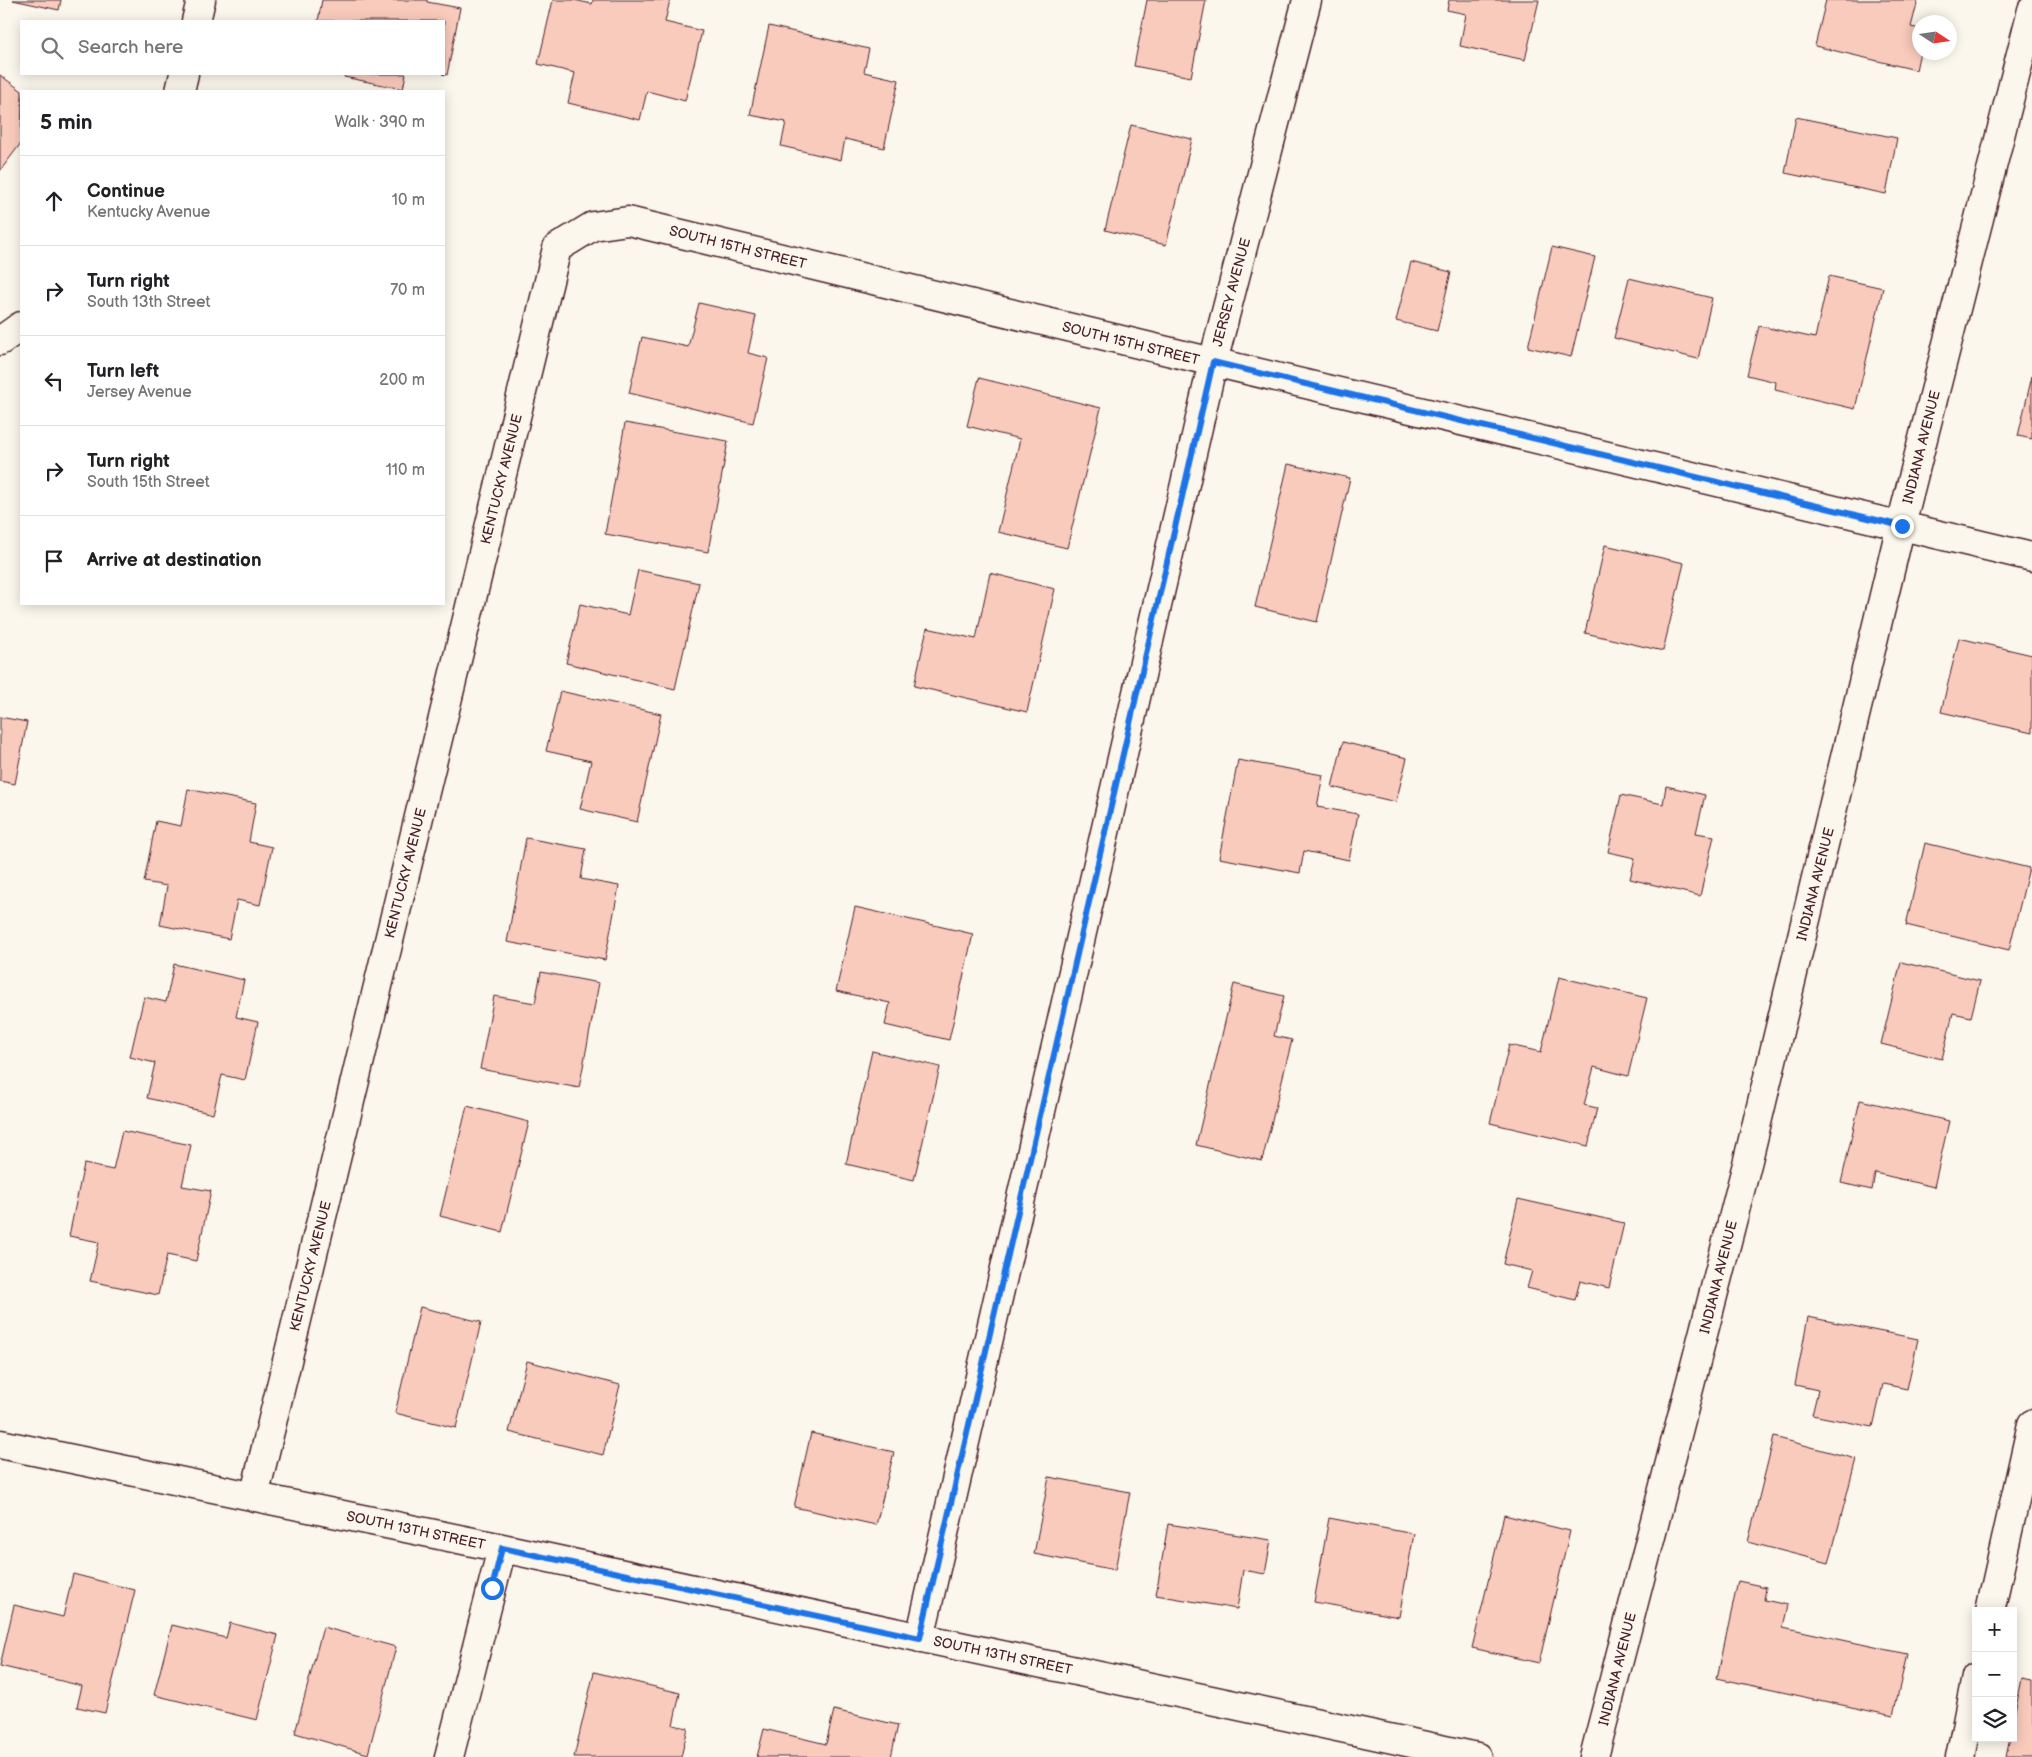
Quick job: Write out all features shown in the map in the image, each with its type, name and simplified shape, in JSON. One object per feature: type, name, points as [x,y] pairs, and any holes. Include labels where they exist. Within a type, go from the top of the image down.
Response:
[{"type":"street","points":[[196,20],[201,0]]},
{"type":"street","name":"JERSEY AVENUE","points":[[920,1638],[1213,362],[1307,0]]},
{"type":"street","name":"INDIANA AVENUE","points":[[1594,1757],[1748,1160],[1902,526],[2032,10]]},
{"type":"street","points":[[180,90],[184,75]]},
{"type":"street","name":"SOUTH 15TH STREET","points":[[557,248],[593,226],[628,220],[1213,362],[2032,557]]},
{"type":"street","name":"KENTUCKY AVENUE","points":[[254,1497],[557,248]]},
{"type":"street","points":[[0,340],[20,327]]},
{"type":"street","points":[[1991,1607],[2032,1424]]},
{"type":"street","name":"SOUTH 13TH STREET","points":[[0,1444],[502,1548],[1477,1757]]},
{"type":"street","points":[[449,1757],[502,1548]]},
{"type":"street","points":[[1960,1757],[1972,1697]]},
{"type":"building","points":[[13,0],[61,0],[59,10]]},
{"type":"building","points":[[322,0],[427,0],[427,2],[460,8],[447,75],[445,75],[445,20],[318,20]]},
{"type":"building","points":[[553,0],[574,0],[592,4],[593,0],[670,0],[665,22],[702,31],[685,101],[647,91],[640,120],[568,103],[575,73],[538,64]]},
{"type":"building","points":[[1147,0],[1206,0],[1191,77],[1134,66]]},
{"type":"building","points":[[1449,0],[1539,0],[1525,60],[1460,46],[1466,14],[1447,10]]},
{"type":"building","points":[[1826,0],[1918,0],[1914,15],[1912,15],[1911,27],[1912,60],[1918,60],[1916,70],[1815,46]]},
{"type":"building","points":[[769,26],[869,49],[864,72],[899,80],[884,148],[845,139],[841,160],[781,146],[786,122],[750,115]]},
{"type":"building","points":[[0,75],[21,90],[20,144],[0,171]]},
{"type":"building","points":[[345,75],[406,75],[403,89],[344,77]]},
{"type":"building","points":[[1796,117],[1897,138],[1886,194],[1785,173]]},
{"type":"building","points":[[1131,125],[1192,139],[1166,245],[1105,230]]},
{"type":"building","points":[[1552,247],[1595,257],[1571,357],[1528,347]]},
{"type":"building","points":[[1411,262],[1451,272],[1437,331],[1396,321]]},
{"type":"building","points":[[1829,276],[1883,288],[1855,409],[1775,390],[1776,382],[1747,375],[1759,326],[1815,338]]},
{"type":"building","points":[[1629,278],[1712,298],[1698,359],[1614,338]]},
{"type":"building","points":[[699,303],[756,316],[748,353],[768,358],[753,423],[629,393],[642,337],[688,347]]},
{"type":"building","points":[[2032,376],[2032,439],[2018,436]]},
{"type":"building","points":[[979,378],[1101,408],[1067,548],[998,532],[1020,439],[967,426]]},
{"type":"building","points":[[625,423],[728,441],[708,552],[605,534]]},
{"type":"building","points":[[1288,464],[1350,478],[1317,622],[1255,607]]},
{"type":"building","points":[[1605,545],[1684,563],[1663,651],[1585,633]]},
{"type":"building","points":[[638,570],[699,583],[675,689],[566,663],[580,604],[628,615]]},
{"type":"building","points":[[990,573],[1055,589],[1027,712],[914,686],[927,628],[976,639]]},
{"type":"building","points":[[1959,638],[2032,655],[2032,733],[1941,712]]},
{"type":"building","points":[[560,691],[661,714],[637,822],[580,809],[591,761],[546,751]]},
{"type":"building","points":[[0,717],[27,722],[15,784],[0,781]]},
{"type":"building","points":[[1343,742],[1407,758],[1396,802],[1332,787]]},
{"type":"building","points":[[1238,760],[1323,775],[1317,807],[1358,814],[1349,860],[1304,851],[1300,873],[1219,858]]},
{"type":"building","points":[[1666,786],[1705,795],[1696,833],[1714,836],[1700,896],[1630,879],[1635,858],[1608,852],[1621,795],[1663,804]]},
{"type":"building","points":[[188,789],[256,803],[249,842],[272,847],[260,905],[237,900],[229,939],[160,925],[167,886],[144,882],[156,821],[181,826]]},
{"type":"building","points":[[526,838],[586,849],[581,879],[619,886],[605,960],[507,942]]},
{"type":"building","points":[[1925,843],[2029,868],[2009,950],[1906,925]]},
{"type":"building","points":[[855,907],[973,934],[949,1040],[885,1025],[890,1003],[836,991]]},
{"type":"building","points":[[1901,962],[1980,981],[1971,1017],[1953,1013],[1942,1059],[1881,1044]]},
{"type":"building","points":[[174,964],[244,980],[236,1017],[258,1022],[245,1080],[222,1075],[213,1114],[147,1098],[155,1063],[130,1057],[144,997],[166,1002]]},
{"type":"building","points":[[541,972],[599,983],[579,1088],[480,1069],[494,996],[535,1003]]},
{"type":"building","points":[[1559,977],[1647,998],[1628,1076],[1594,1067],[1584,1105],[1597,1108],[1588,1146],[1490,1123],[1509,1045],[1541,1052]]},
{"type":"building","points":[[1234,984],[1284,996],[1274,1036],[1292,1040],[1262,1161],[1196,1145]]},
{"type":"building","points":[[872,1051],[940,1067],[914,1180],[846,1164]]},
{"type":"building","points":[[1860,1100],[1949,1121],[1934,1187],[1875,1173],[1872,1190],[1841,1183]]},
{"type":"building","points":[[467,1106],[529,1122],[502,1232],[440,1216]]},
{"type":"building","points":[[122,1131],[191,1145],[182,1186],[211,1191],[196,1261],[167,1255],[158,1295],[90,1281],[99,1242],[69,1236],[84,1164],[113,1170]]},
{"type":"building","points":[[1518,1199],[1624,1223],[1609,1288],[1580,1281],[1575,1300],[1527,1288],[1532,1271],[1503,1264]]},
{"type":"building","points":[[420,1307],[481,1322],[456,1428],[395,1413]]},
{"type":"building","points":[[1808,1317],[1918,1339],[1907,1389],[1883,1384],[1873,1427],[1812,1415],[1818,1390],[1795,1385]]},
{"type":"building","points":[[527,1361],[620,1385],[603,1455],[509,1432]]},
{"type":"building","points":[[811,1433],[894,1452],[876,1525],[794,1507]]},
{"type":"building","points":[[1774,1437],[1856,1459],[1829,1563],[1748,1542]]},
{"type":"building","points":[[1049,1477],[1130,1492],[1115,1570],[1034,1554]]},
{"type":"building","points":[[1504,1515],[1570,1531],[1539,1663],[1472,1648]]},
{"type":"building","points":[[1329,1518],[1414,1534],[1399,1617],[1314,1602]]},
{"type":"building","points":[[1168,1524],[1271,1540],[1265,1574],[1243,1570],[1237,1609],[1156,1595]]},
{"type":"building","points":[[73,1574],[135,1590],[105,1713],[77,1707],[82,1686],[0,1666],[14,1605],[63,1617]]},
{"type":"building","points":[[1738,1581],[1766,1587],[1764,1600],[1788,1605],[1783,1627],[1907,1654],[1893,1716],[1717,1678]]},
{"type":"building","points":[[230,1623],[278,1635],[257,1720],[154,1695],[172,1625],[226,1638]]},
{"type":"building","points":[[323,1627],[396,1647],[368,1754],[295,1733]]},
{"type":"building","points":[[594,1672],[680,1693],[673,1725],[688,1728],[681,1757],[574,1757]]},
{"type":"building","points":[[2022,1679],[2032,1681],[2032,1757],[2006,1757],[2009,1742],[2017,1742],[2017,1703]]},
{"type":"building","points":[[834,1710],[898,1725],[891,1757],[757,1757],[764,1729],[826,1744]]},
{"type":"route","points":[[492,1588],[502,1548],[920,1638],[1213,362],[1902,526]]}]
